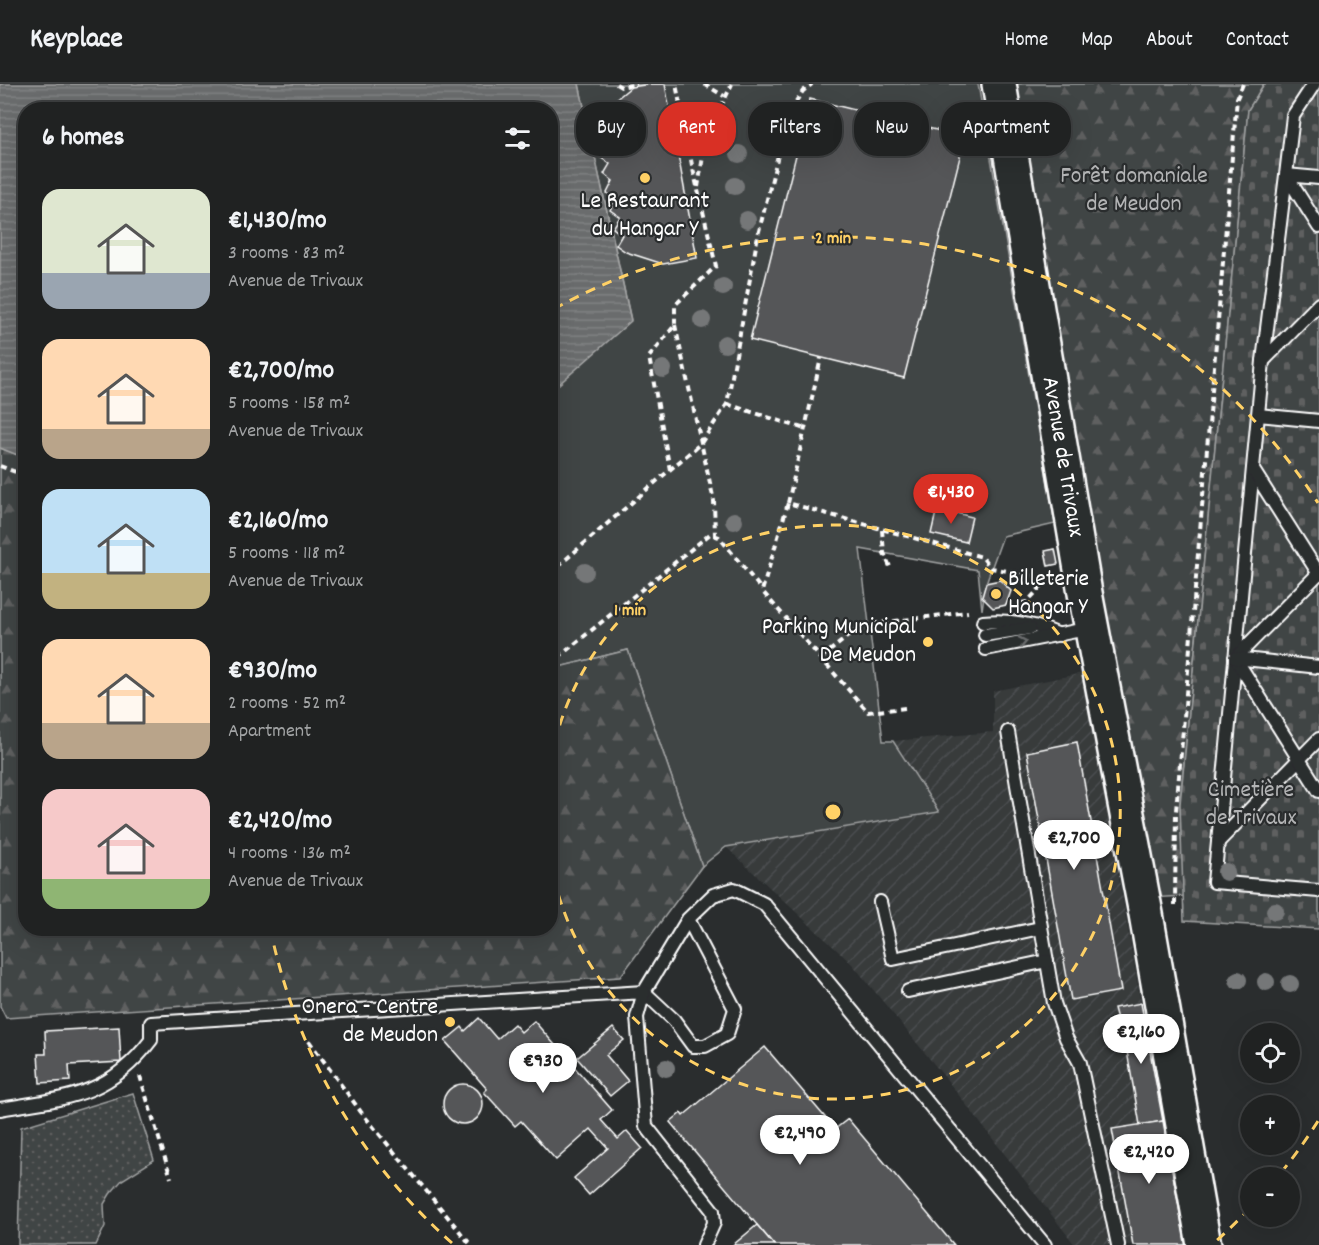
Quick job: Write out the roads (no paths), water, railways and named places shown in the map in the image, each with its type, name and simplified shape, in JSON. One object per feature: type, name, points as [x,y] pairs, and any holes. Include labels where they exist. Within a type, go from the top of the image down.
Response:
[{"type":"main road","name":"Avenue de Trivaux","points":[[1001,87],[1092,628],[1204,1245]]},
{"type":"lane","points":[[1314,84],[1293,116],[1263,361],[1214,882],[1319,891]]},
{"type":"lane","points":[[1286,175],[1319,178]]},
{"type":"lane","points":[[1286,175],[1319,228]]},
{"type":"lane","points":[[1263,361],[1319,304]]},
{"type":"lane","points":[[1258,415],[1319,421]]},
{"type":"lane","points":[[1235,658],[1319,573],[1253,470]]},
{"type":"lane","points":[[983,622],[1003,620],[1041,626],[1060,635]]},
{"type":"lane","points":[[985,635],[1041,626]]},
{"type":"lane","points":[[986,649],[1092,628]]},
{"type":"lane","points":[[1235,658],[1319,667]]},
{"type":"lane","points":[[1235,658],[1319,791]]},
{"type":"lane","points":[[1008,732],[1054,1003],[1066,1038],[1080,1063],[1118,1245]]},
{"type":"lane","points":[[1218,842],[1319,739]]},
{"type":"lane","points":[[704,1245],[711,1235],[714,1223],[713,1211],[646,1126],[637,1017],[644,992],[688,919],[713,895],[734,889],[764,904],[1045,1245]]},
{"type":"lane","points":[[879,902],[893,959],[1040,928]]},
{"type":"lane","points":[[0,1109],[58,1100],[93,1089],[119,1075],[152,1040],[151,1023],[644,992],[674,1020],[693,1046],[705,1046],[727,1034],[735,1009],[688,919]]},
{"type":"lane","points":[[908,991],[1047,961]]},
{"type":"place","name":"Le Restaurant du Hangar Y","points":[[645,178]]},
{"type":"place","name":"Billeterie Hangar Y","points":[[996,594]]},
{"type":"place","name":"Parking Municipal De Meudon","points":[[928,642]]},
{"type":"place","name":"Onera - Centre de Meudon","points":[[450,1022]]},
{"type":"park label","name":"Forêt domaniale de Meudon","points":[[1134,191]]},
{"type":"park label","name":"Cimetière de Trivaux","points":[[1251,805]]}]
